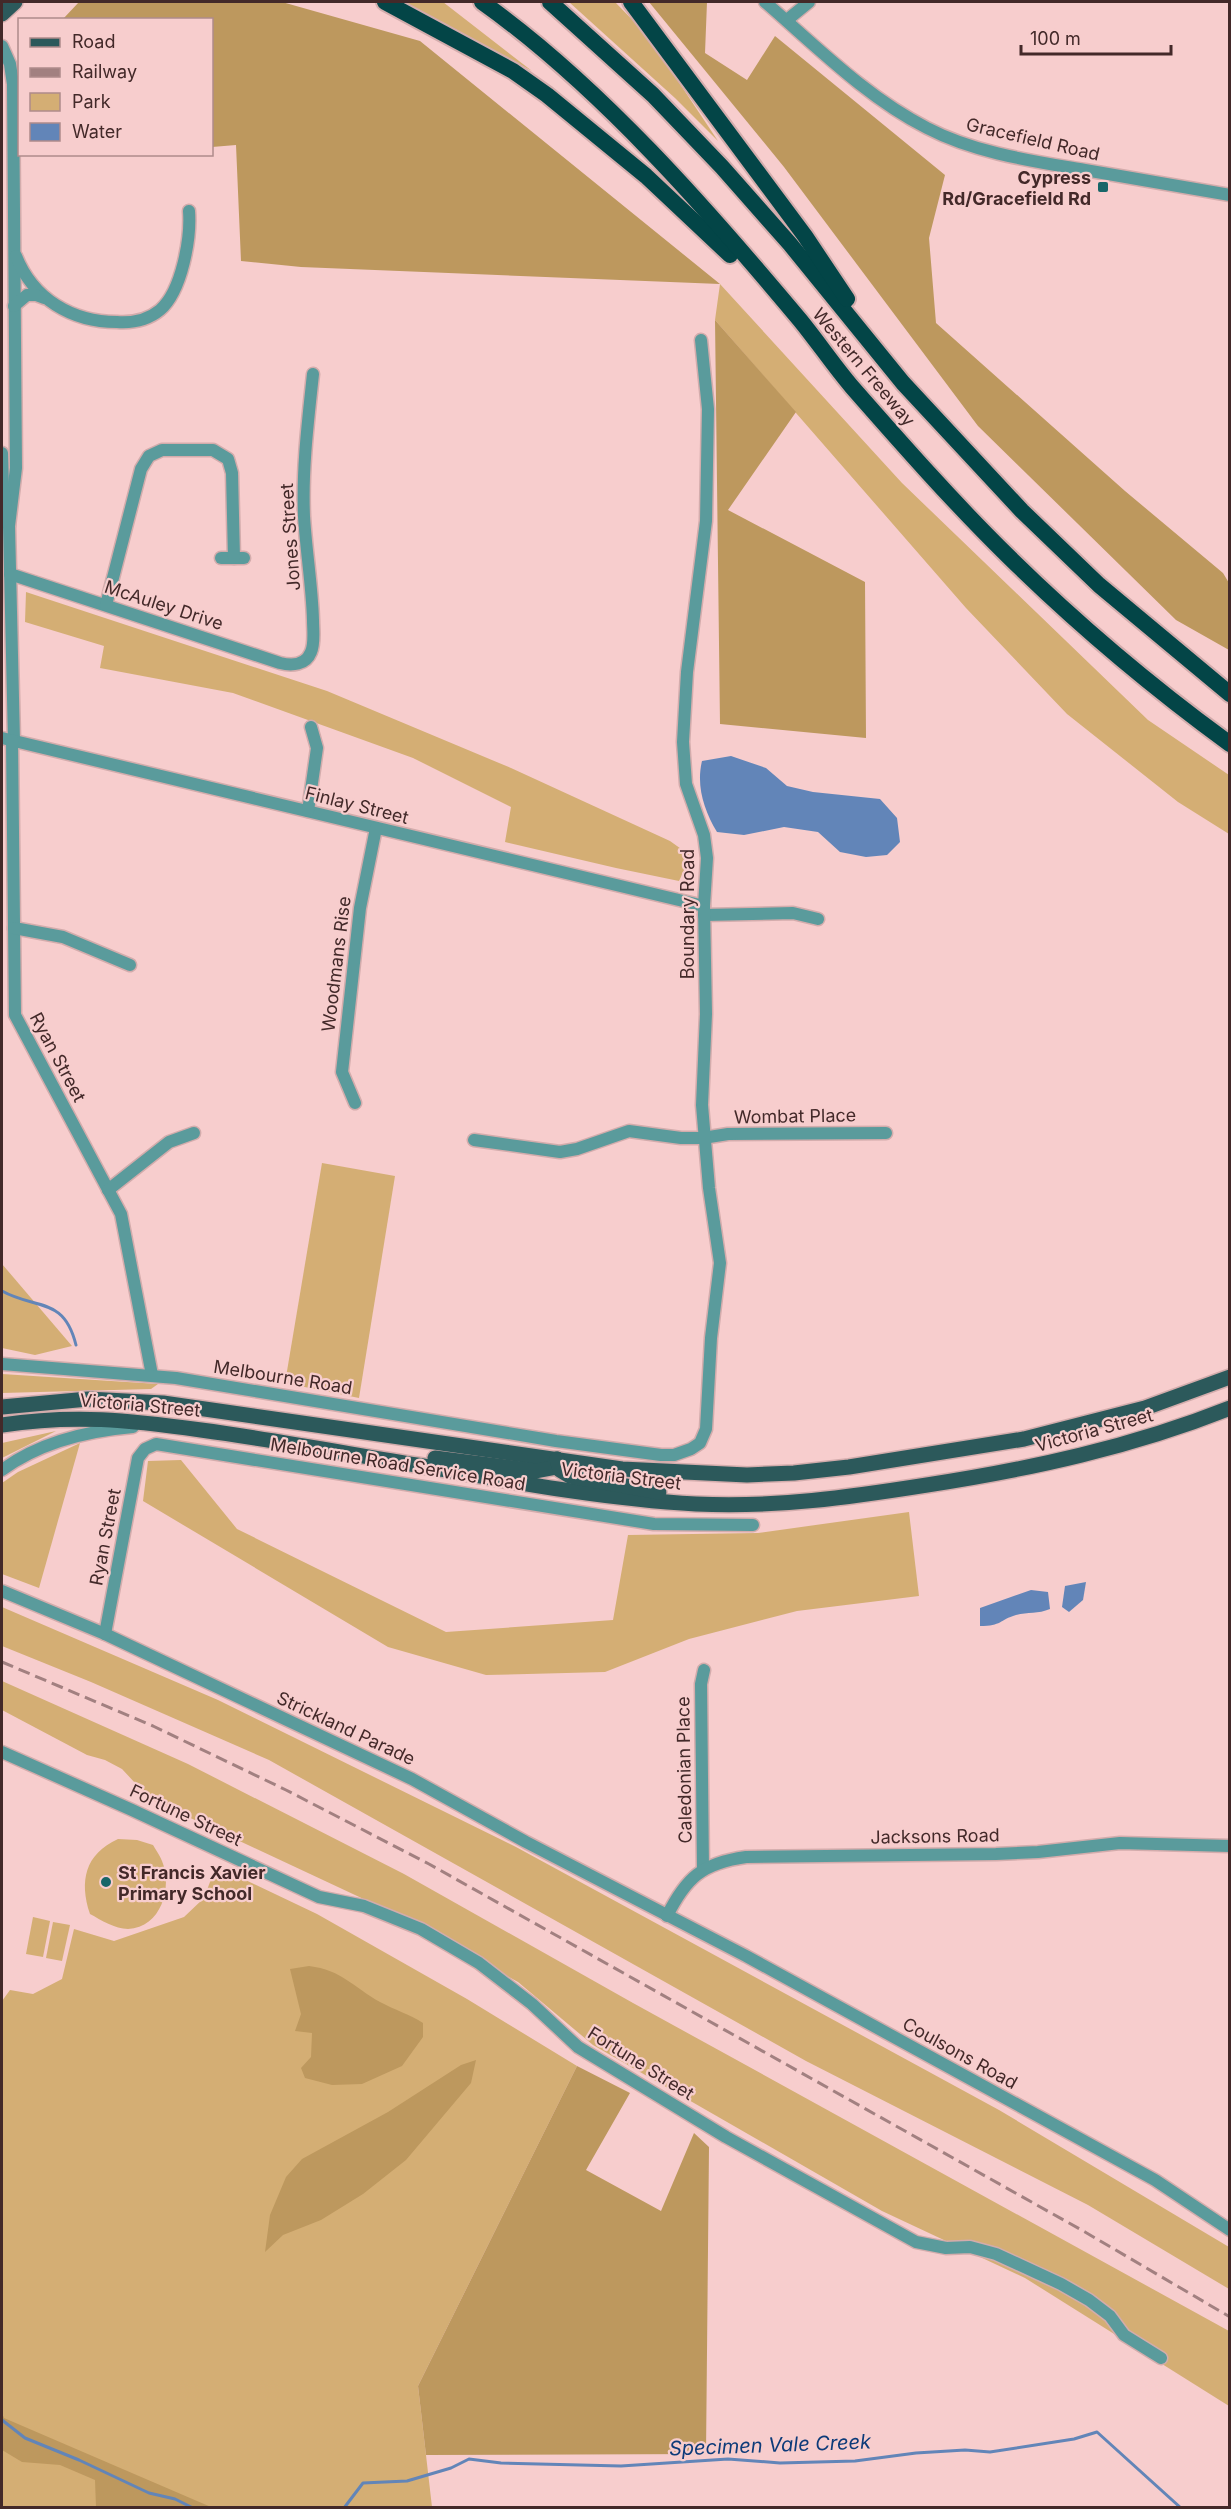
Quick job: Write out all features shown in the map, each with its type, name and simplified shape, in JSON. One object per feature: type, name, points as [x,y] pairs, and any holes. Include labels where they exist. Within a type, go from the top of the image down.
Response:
[{"type":"highway","points":[[385,2],[513,71],[555,102],[646,176],[800,321]]},
{"type":"highway","name":"Western Freeway","points":[[482,2],[553,57],[686,191],[800,321],[850,384],[1006,555],[1143,676],[1230,744]]},
{"type":"highway","name":"Western Freeway","points":[[550,2],[653,95],[722,167],[789,244],[903,383],[1022,511],[1099,585],[1230,694]]},
{"type":"highway","points":[[631,2],[805,236],[903,383]]},
{"type":"main road","points":[[2,14],[15,2]]},
{"type":"main road","name":"Victoria Street","points":[[2,1407],[88,1399],[163,1403],[622,1469],[664,1472],[794,1473],[974,1448],[1084,1425],[1145,1408],[1230,1377]]},
{"type":"main road","name":"Victoria Street","points":[[2,1425],[43,1419],[108,1418],[231,1434],[586,1493],[662,1502],[738,1505],[846,1497],[1033,1467],[1145,1438],[1230,1408]]},
{"type":"main road","points":[[231,1434],[530,1471],[549,1469],[557,1459]]},
{"type":"main road","points":[[557,1459],[560,1470],[570,1476],[738,1505]]},
{"type":"street","name":"Gracefield Road","points":[[765,2],[852,76],[897,110],[926,128],[961,142],[1049,164],[1230,195]]},
{"type":"street","points":[[787,20],[809,2]]},
{"type":"street","name":"Ryan Street","points":[[2,46],[12,75],[16,468],[9,526]]},
{"type":"street","points":[[14,306],[27,295],[36,295],[77,317],[100,322],[134,322],[156,313],[167,303],[172,293],[187,249],[190,229],[189,211]]},
{"type":"street","points":[[14,248],[22,269],[45,298]]},
{"type":"street","name":"Boundary Road","points":[[691,1449],[700,1443],[706,1429],[711,1338],[720,1263],[704,1138],[702,1094],[706,1014],[704,910],[707,852],[704,835],[686,784],[683,748],[687,672],[706,521],[708,409],[700,340]]},
{"type":"street","points":[[2,375],[15,377]]},
{"type":"street","name":"Jones Street","points":[[306,659],[312,648],[313,631],[312,590],[304,515],[304,477],[313,375]]},
{"type":"street","points":[[106,605],[141,470],[147,458],[157,452],[213,450],[228,459],[232,473],[233,558]]},
{"type":"street","name":"Ryan Street","points":[[2,453],[3,487],[9,526],[9,740],[15,1015],[121,1214],[152,1375]]},
{"type":"street","name":"McAuley Drive","points":[[10,574],[280,663],[295,665],[306,659]]},
{"type":"street","points":[[308,811],[317,748],[311,727]]},
{"type":"street","name":"Finlay Street","points":[[9,740],[308,811],[704,910],[793,914],[818,919]]},
{"type":"street","name":"Woodmans Rise","points":[[355,1103],[342,1072],[360,908],[376,828]]},
{"type":"street","points":[[14,928],[63,938],[130,965]]},
{"type":"street","name":"Wombat Place","points":[[474,1140],[560,1152],[577,1149],[629,1131],[681,1138],[704,1138],[728,1134],[886,1133]]},
{"type":"street","points":[[108,1190],[169,1142],[194,1133]]},
{"type":"street","name":"Melbourne Road","points":[[2,1364],[152,1375],[556,1441],[661,1455],[674,1455],[691,1449]]},
{"type":"street","points":[[2,1470],[37,1450],[76,1436],[116,1428],[179,1426]]},
{"type":"street","points":[[556,1441],[557,1459]]},
{"type":"street","name":"Melbourne Road Service Road","points":[[145,1449],[156,1444],[166,1445],[654,1524],[753,1525]]},
{"type":"street","name":"Ryan Street","points":[[105,1634],[138,1458],[145,1449]]},
{"type":"street","name":"Strickland Parade","points":[[2,1591],[105,1634],[402,1774],[667,1916]]},
{"type":"street","name":"Caledonian Place","points":[[703,1869],[701,1684],[704,1670]]},
{"type":"street","name":"Fortune Street","points":[[2,1752],[319,1897],[364,1906],[421,1929],[479,1963],[532,2004],[578,2047],[726,2137],[916,2242],[946,2248],[970,2247],[996,2254],[1061,2284],[1089,2300],[1110,2316],[1124,2335],[1161,2358]]},
{"type":"street","name":"Jacksons Road","points":[[667,1916],[685,1885],[703,1869],[727,1861],[758,1856],[996,1854],[1120,1843],[1230,1846]]},
{"type":"street","name":"Coulsons Road","points":[[667,1916],[746,1956],[1155,2180],[1230,2230]]},
{"type":"green space","points":[[399,2],[443,2],[532,71],[444,23]]},
{"type":"green space","points":[[569,2],[615,2],[648,36],[718,141],[675,98]]},
{"type":"green space","points":[[720,284],[902,483],[1148,720],[1229,775],[1229,834],[1178,802],[1067,714],[966,608],[715,320]]},
{"type":"green space","points":[[26,592],[327,691],[511,768],[670,841],[691,856],[679,881],[505,842],[511,807],[413,758],[233,693],[100,668],[104,646],[25,622]]},
{"type":"green space","points":[[322,1163],[395,1176],[359,1398],[285,1383]]},
{"type":"green space","points":[[2,1264],[72,1346],[35,1355],[2,1348]]},
{"type":"green space","points":[[2,1374],[158,1384],[151,1389],[2,1393]]},
{"type":"green space","points":[[56,1431],[2,1458],[2,1443]]},
{"type":"green space","points":[[80,1443],[39,1588],[2,1574],[2,1483],[18,1472]]},
{"type":"green space","points":[[181,1460],[237,1529],[446,1632],[613,1620],[628,1535],[758,1533],[909,1512],[919,1596],[797,1611],[689,1639],[605,1672],[486,1675],[388,1647],[143,1501],[148,1461]]},
{"type":"green space","points":[[2,1607],[218,1700],[516,1847],[999,2110],[1229,2247],[1229,2289],[1088,2205],[806,2061],[269,1760],[91,1682],[2,1646]]},
{"type":"green space","points":[[2,1681],[188,1764],[404,1874],[633,2003],[1229,2331],[1229,2406],[1025,2278],[882,2211],[593,2045],[518,1982],[370,1902],[150,1799],[122,1769],[105,1760],[87,1755],[2,1710]]},
{"type":"green space","points":[[118,1839],[137,1840],[153,1845],[165,1871],[165,1894],[156,1914],[149,1922],[128,1929],[113,1926],[90,1914],[85,1890],[85,1880],[92,1861],[98,1852]]},
{"type":"green space","points":[[216,1866],[317,1914],[467,1999],[577,2066],[418,2386],[432,2507],[2,2508],[2,2001],[10,1990],[33,1994],[62,1979],[74,1929],[114,1941],[184,1917],[204,1898]]},
{"type":"green space","points":[[33,1917],[50,1921],[43,1957],[26,1954]]},
{"type":"green space","points":[[53,1922],[70,1925],[62,1961],[46,1958]]},
{"type":"shaded area","points":[[79,2],[282,2],[420,41],[720,284],[301,267],[241,261],[236,145],[213,147],[213,18],[64,18]]},
{"type":"shaded area","points":[[649,2],[707,2],[705,53],[747,80],[775,36],[945,175],[929,238],[936,323],[1125,491],[1223,573],[1229,583],[1229,650],[1176,620],[978,426],[784,167]]},
{"type":"shaded area","points":[[715,320],[796,412],[728,510],[865,582],[866,738],[720,724]]},
{"type":"shaded area","points":[[309,1966],[339,1975],[380,2002],[423,2023],[423,2037],[402,2066],[362,2084],[332,2085],[305,2078],[301,2068],[311,2057],[312,2033],[295,2031],[301,2014],[290,1969]]},
{"type":"shaded area","points":[[476,2060],[471,2083],[406,2160],[363,2194],[321,2220],[283,2235],[265,2252],[270,2215],[286,2177],[302,2159],[388,2112],[461,2065]]},
{"type":"shaded area","points":[[577,2066],[630,2093],[586,2170],[661,2211],[694,2133],[709,2147],[706,2454],[426,2455],[418,2386]]},
{"type":"shaded area","points":[[2,2413],[4,2418],[211,2507],[96,2507],[95,2480],[60,2465],[22,2462],[2,2450]]},
{"type":"water","points":[[731,756],[766,768],[787,786],[813,792],[880,799],[897,818],[900,842],[887,855],[866,857],[840,852],[818,832],[784,827],[744,835],[717,832],[702,798],[700,770],[702,761]]},
{"type":"water","points":[[1086,1582],[1083,1600],[1069,1612],[1062,1607],[1065,1586]]},
{"type":"water","points":[[1031,1590],[1048,1592],[1050,1609],[1016,1615],[997,1624],[980,1626],[980,1608]]},
{"type":"waterway","points":[[2,1291],[56,1311],[71,1329],[76,1345]]},
{"type":"waterway","name":"Specimen Vale Creek","points":[[2,2420],[25,2438],[149,2493],[175,2499],[193,2508]]},
{"type":"waterway","name":"Specimen Vale Creek","points":[[344,2508],[363,2483],[407,2481],[451,2468],[469,2459],[501,2463],[621,2466],[728,2459],[780,2463],[855,2461],[916,2453],[965,2450],[990,2452],[1074,2439],[1097,2432],[1181,2508]]},
{"type":"railway","points":[[2,1662],[153,1726],[286,1790],[429,1864],[1085,2232],[1230,2317]]},
{"type":"place","name":"Cypress Rd/Gracefield Rd","points":[[1103,187]]},
{"type":"place","name":"St Francis Xavier Primary School","points":[[106,1882]]}]
